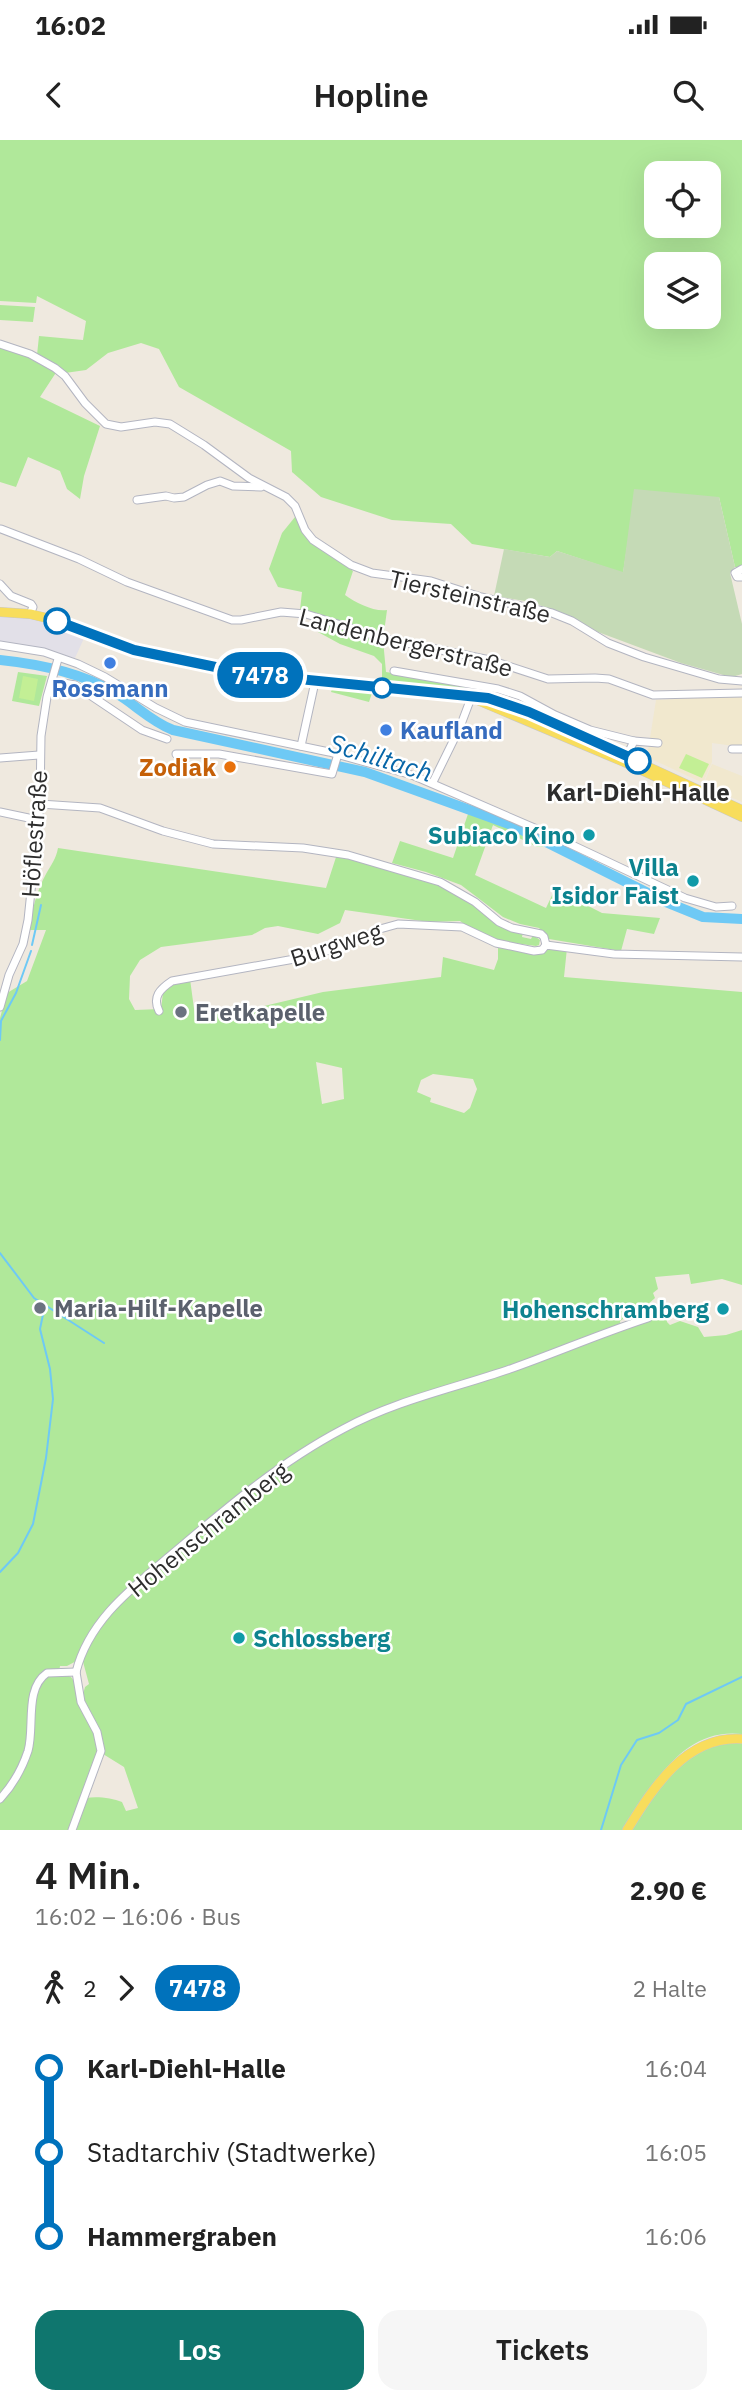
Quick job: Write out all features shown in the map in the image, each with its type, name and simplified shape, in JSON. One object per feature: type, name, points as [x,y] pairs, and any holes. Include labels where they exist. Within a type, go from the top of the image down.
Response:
[{"type":"main road","points":[[0,612],[30,614],[55,620],[103,640],[146,653],[249,674],[471,698],[625,759],[742,810]]},
{"type":"main road","points":[[625,759],[742,817]]},
{"type":"main road","points":[[627,1830],[671,1768],[682,1757],[709,1744],[742,1739]]},
{"type":"street","name":"Tiersteinstraße","points":[[0,344],[42,360],[65,376],[101,421],[114,426],[155,422],[170,424],[204,445],[264,487],[286,497],[295,506],[313,540],[351,565],[372,573],[431,581],[481,597],[552,613],[572,621],[608,643],[643,657],[719,679],[742,681]]},
{"type":"street","name":"Tiersteinstraße","points":[[137,500],[166,496],[184,497],[220,481],[233,486],[264,487]]},
{"type":"street","name":"Landenbergerstraße","points":[[1,529],[79,559],[127,582],[232,620],[281,612],[306,614],[382,638],[490,660],[548,679],[595,677],[653,695],[742,693]]},
{"type":"street","points":[[742,569],[736,571],[735,575],[742,578]]},
{"type":"street","points":[[0,584],[11,596],[31,604],[33,607],[30,614]]},
{"type":"street","points":[[0,645],[44,652],[56,656],[57,662],[78,664],[185,722],[301,746],[433,782],[685,898],[716,907],[732,906]]},
{"type":"street","name":"Höflestraße","points":[[0,1007],[9,975],[23,944],[28,920],[40,804],[39,755],[44,714],[57,662]]},
{"type":"street","points":[[394,671],[498,689],[520,696],[590,730],[634,741],[658,743]]},
{"type":"street","points":[[53,677],[75,685],[142,730],[167,739]]},
{"type":"street","points":[[301,746],[315,681]]},
{"type":"street","points":[[433,782],[471,698]]},
{"type":"street","points":[[625,759],[634,741]]},
{"type":"street","points":[[732,749],[742,749]]},
{"type":"street","points":[[176,754],[219,754],[332,774],[337,757]]},
{"type":"street","points":[[0,758],[39,755]]},
{"type":"street","points":[[40,804],[100,808],[163,831],[213,844],[303,848],[348,855],[440,882],[475,902],[499,922],[512,928],[541,934],[546,945]]},
{"type":"street","points":[[0,812],[38,820]]},
{"type":"street","name":"Burgweg","points":[[159,1011],[156,1001],[158,994],[163,986],[172,981],[264,966],[321,953],[363,940],[389,926],[462,927],[496,943],[534,951],[542,950],[546,945],[614,954],[742,957]]},
{"type":"street","name":"Hohenschramberg","points":[[76,1672],[80,1656],[91,1635],[110,1609],[129,1591],[231,1505],[291,1461],[340,1430],[369,1415],[514,1367],[589,1337],[648,1318]]},
{"type":"street","points":[[0,1799],[11,1786],[28,1750],[36,1684],[47,1673],[76,1672],[81,1702],[97,1732],[100,1751],[72,1830]]},
{"type":"shaded area","points":[[0,616],[20,616],[48,622],[85,636],[75,658],[0,644]]},
{"type":"shaded area","points":[[742,697],[742,747],[712,743],[712,762],[703,783],[647,757],[656,700]]},
{"type":"shaded area","points":[[712,764],[742,776],[742,802],[703,785]]},
{"type":"green space","points":[[0,140],[742,140],[742,567],[735,567],[719,497],[631,521],[623,573],[557,551],[550,557],[472,544],[451,524],[392,520],[321,497],[292,472],[291,451],[179,387],[159,349],[141,343],[108,353],[86,370],[65,373],[37,355],[39,336],[83,340],[86,321],[37,296],[36,303],[0,301]]},
{"type":"green space","points":[[0,305],[35,307],[33,322],[0,320]]},
{"type":"green space","points":[[0,345],[36,358],[57,371],[40,397],[100,426],[84,476],[80,499],[67,489],[60,471],[28,457],[16,487],[0,482]]},
{"type":"green space","points":[[634,489],[719,497],[735,567],[730,573],[742,624],[742,674],[732,677],[681,663],[598,632],[574,618],[531,602],[494,596],[504,549],[550,557],[557,551],[623,572]]},
{"type":"green space","points":[[295,517],[315,544],[353,571],[345,595],[365,606],[387,610],[383,640],[386,672],[478,686],[478,692],[382,681],[382,664],[374,656],[340,644],[318,632],[320,617],[300,610],[302,592],[278,587],[269,569],[282,533]]},
{"type":"green space","points":[[18,672],[47,676],[39,706],[12,701]]},
{"type":"green space","points":[[23,676],[38,679],[34,701],[19,698]]},
{"type":"green space","points":[[332,689],[372,693],[369,702],[331,692]]},
{"type":"green space","points":[[686,754],[709,764],[702,778],[679,768]]},
{"type":"green space","points":[[469,811],[544,844],[543,847],[537,847],[493,825],[475,875],[546,908],[555,889],[602,913],[660,918],[654,934],[627,929],[621,951],[549,939],[539,928],[503,917],[461,885],[392,863],[400,841],[453,858]]},
{"type":"green space","points":[[58,848],[326,888],[337,854],[424,878],[468,898],[500,926],[523,932],[522,937],[531,939],[533,935],[540,940],[536,946],[498,941],[479,935],[460,921],[429,922],[345,910],[340,923],[318,934],[278,926],[265,928],[252,935],[161,947],[140,960],[130,976],[129,999],[135,1010],[161,1009],[163,993],[172,984],[190,979],[195,1016],[260,1007],[323,992],[441,977],[443,957],[494,970],[498,947],[517,949],[529,954],[538,954],[549,947],[567,948],[564,977],[742,992],[742,1285],[722,1279],[691,1284],[689,1274],[655,1277],[658,1289],[653,1293],[655,1298],[620,1321],[621,1328],[666,1315],[670,1325],[680,1321],[698,1327],[704,1337],[742,1330],[742,1734],[721,1734],[702,1740],[685,1750],[658,1779],[624,1830],[75,1830],[86,1798],[109,1798],[122,1802],[126,1811],[138,1808],[124,1767],[103,1754],[82,1698],[85,1687],[89,1684],[82,1658],[67,1666],[60,1666],[59,1672],[74,1681],[99,1748],[70,1830],[0,1830],[0,1018],[7,993],[27,981],[46,930],[29,930],[37,895]],"holes":[[[316,1062],[342,1068],[344,1099],[322,1104]],[[433,1074],[473,1079],[477,1089],[470,1108],[464,1113],[430,1102],[431,1098],[417,1092],[421,1080]]]},
{"type":"green space","points":[[727,1742],[742,1742],[742,1830],[631,1830],[673,1769],[694,1752]]},
{"type":"waterway","name":"Schiltach","points":[[0,660],[44,667],[87,679],[114,692],[173,730],[365,772],[514,826],[666,902],[703,917],[742,919]]},
{"type":"waterway","points":[[32,945],[41,905]]},
{"type":"waterway","points":[[0,1040],[1,1021],[16,993],[31,951]]},
{"type":"waterway","points":[[0,1253],[34,1298],[104,1343]]},
{"type":"waterway","points":[[0,1572],[18,1553],[33,1524],[46,1458],[53,1399],[50,1369],[40,1329],[45,1305]]},
{"type":"waterway","points":[[601,1830],[621,1765],[637,1740],[659,1733],[678,1720],[686,1704],[742,1677]]},
{"type":"bus line","name":"7478","points":[[57,621],[134,650],[249,674],[488,698],[529,712],[638,761]]},
{"type":"place","name":"Rossmann","points":[[110,663]]},
{"type":"place","name":"Kaufland","points":[[386,730]]},
{"type":"place","name":"Karl-Diehl-Halle","points":[[638,761]]},
{"type":"place","name":"Zodiak","points":[[230,767]]},
{"type":"place","name":"Subiaco Kino","points":[[589,835]]},
{"type":"place","name":"Villa Isidor Faist","points":[[693,881]]},
{"type":"place","name":"Eretkapelle","points":[[181,1012]]},
{"type":"place","name":"Maria-Hilf-Kapelle","points":[[40,1308]]},
{"type":"place","name":"Hohenschramberg","points":[[723,1309]]},
{"type":"place","name":"Schlossberg","points":[[239,1638]]}]
